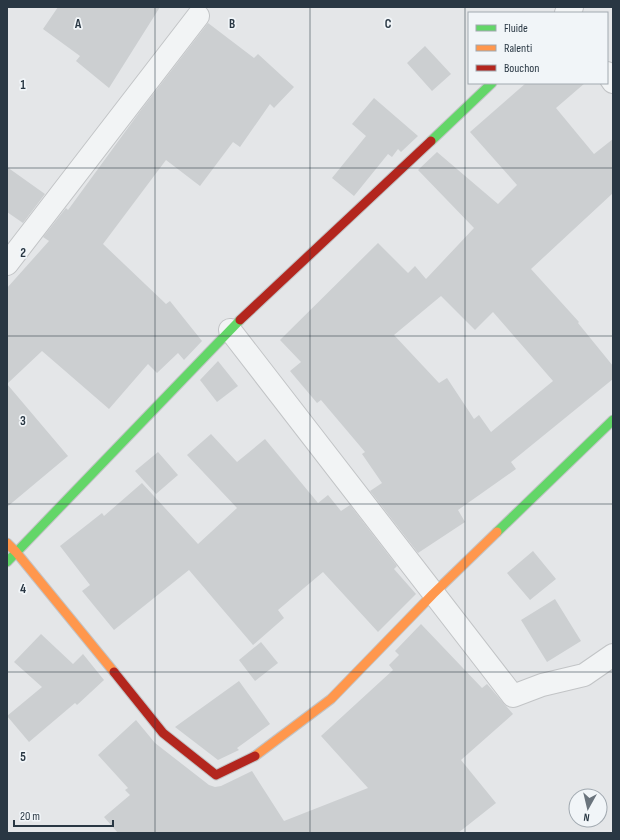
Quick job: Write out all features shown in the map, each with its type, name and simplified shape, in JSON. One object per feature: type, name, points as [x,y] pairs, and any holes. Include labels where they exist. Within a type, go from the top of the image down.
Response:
[{"type":"street","points":[[7,264],[198,16]]},
{"type":"street","points":[[7,562],[230,330],[491,84]]},
{"type":"street","points":[[230,330],[513,696],[542,685],[584,674],[613,655]]},
{"type":"street","points":[[7,543],[16,552],[163,733],[216,775],[257,755],[331,698],[434,594],[613,420]]},
{"type":"building","points":[[58,7],[160,7],[109,88],[76,61],[80,56],[43,29]]},
{"type":"building","points":[[208,23],[254,58],[258,54],[294,87],[274,108],[270,104],[240,147],[233,142],[200,186],[166,160],[103,244],[166,304],[170,301],[202,341],[184,360],[178,353],[157,373],[148,364],[109,409],[42,351],[7,384],[7,288],[49,241],[43,237],[66,208],[68,210],[141,110]]},
{"type":"building","points":[[425,46],[451,74],[432,91],[407,63]]},
{"type":"building","points":[[525,84],[584,84],[556,108],[594,154],[613,139],[613,193],[531,269],[579,322],[578,323],[613,366],[613,379],[511,462],[516,469],[458,510],[465,522],[418,553],[370,491],[382,483],[362,454],[365,452],[321,400],[317,403],[290,371],[301,362],[280,340],[378,243],[408,273],[415,266],[426,279],[474,228],[418,170],[437,152],[498,204],[517,185],[470,132]],"holes":[[[441,296],[475,330],[493,312],[553,381],[491,432],[479,415],[474,419],[447,378],[439,383],[394,335]]]},
{"type":"building","points":[[374,98],[418,136],[401,152],[398,149],[392,157],[388,154],[354,196],[332,178],[366,136],[352,124]]},
{"type":"building","points":[[7,167],[45,194],[23,223],[7,212]]},
{"type":"building","points":[[218,361],[238,386],[217,402],[200,380]]},
{"type":"building","points":[[7,384],[68,456],[7,507]]},
{"type":"building","points":[[211,434],[237,462],[265,439],[318,503],[328,495],[341,511],[350,505],[397,566],[394,569],[416,594],[378,632],[323,572],[278,610],[284,618],[253,645],[189,570],[114,630],[82,591],[90,585],[60,546],[102,513],[104,516],[142,483],[198,544],[237,508],[187,455]]},
{"type":"building","points":[[158,452],[178,475],[156,494],[135,471]]},
{"type":"building","points":[[533,551],[556,579],[530,600],[507,573]]},
{"type":"building","points":[[555,599],[581,641],[547,662],[521,620]]},
{"type":"building","points":[[421,624],[482,688],[487,684],[513,714],[461,760],[496,803],[458,833],[118,833],[104,817],[130,795],[125,790],[128,788],[98,755],[136,720],[155,743],[209,785],[215,787],[221,786],[252,771],[284,821],[368,788],[321,736],[393,670],[389,665],[399,655],[395,651]]},
{"type":"building","points":[[41,634],[73,664],[83,654],[104,680],[77,705],[75,703],[29,742],[7,716],[42,687],[14,662]]},
{"type":"building","points":[[261,642],[278,663],[255,681],[239,660]]},
{"type":"building","points":[[239,681],[270,724],[237,748],[239,750],[218,760],[175,727]]},
{"type":"traffic: fast","points":[[431,141],[491,84]]},
{"type":"traffic: fast","points":[[7,562],[240,320]]},
{"type":"traffic: fast","points":[[497,532],[613,420]]},
{"type":"traffic: slow","points":[[255,756],[331,699],[433,594],[497,532]]},
{"type":"traffic: slow","points":[[7,543],[114,672]]},
{"type":"traffic: jam","points":[[240,320],[431,141]]},
{"type":"traffic: jam","points":[[114,672],[163,733],[216,775],[255,756]]}]
